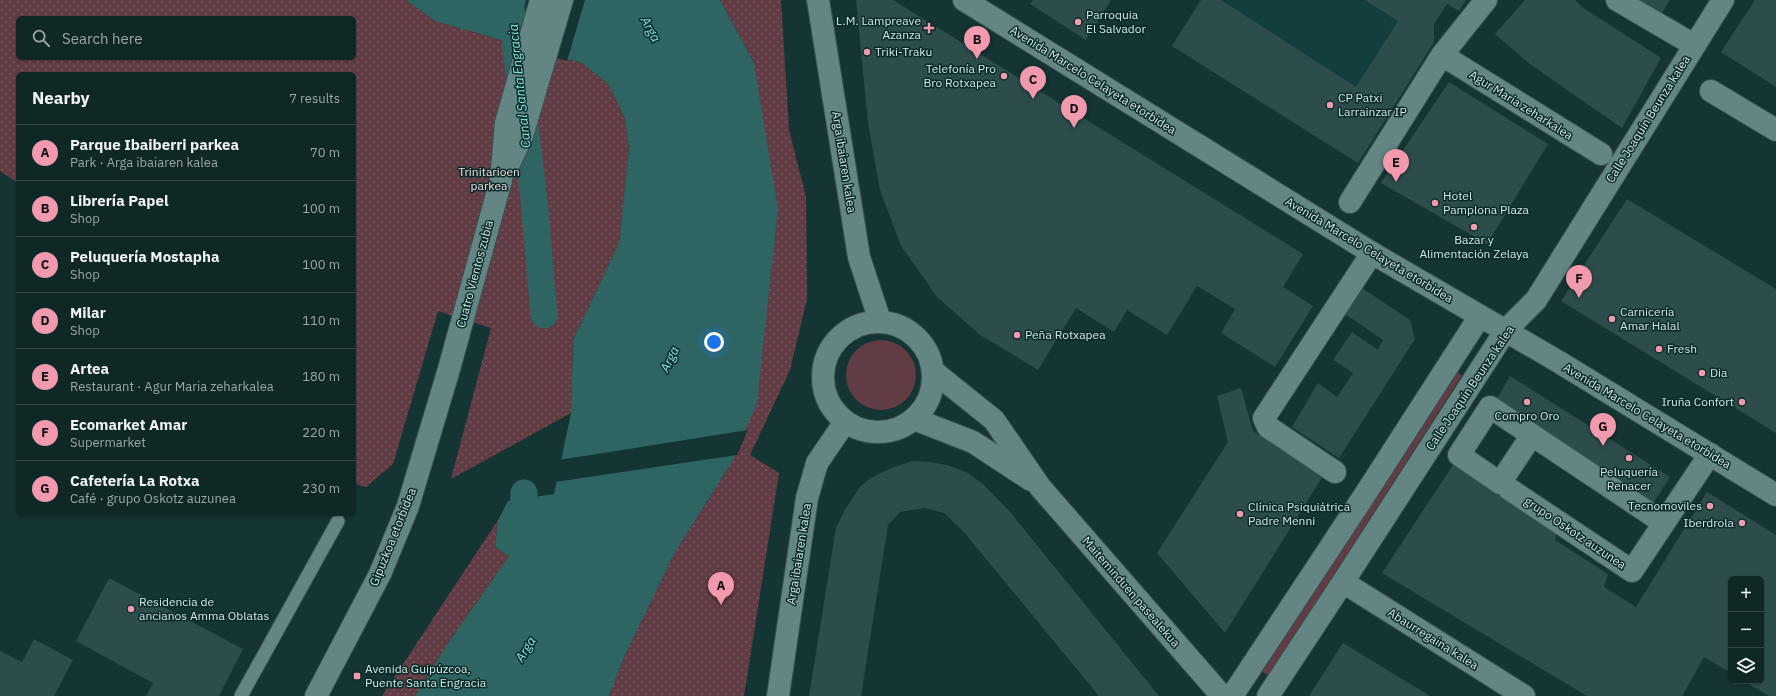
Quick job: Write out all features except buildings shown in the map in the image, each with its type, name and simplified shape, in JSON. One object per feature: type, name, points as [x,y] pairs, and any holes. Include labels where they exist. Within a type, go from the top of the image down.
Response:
[{"type":"street","name":"Cuatro Vientos zubia","points":[[450,369],[501,180],[506,123],[541,0]]},
{"type":"street","name":"Cuatro Vientos zubia","points":[[501,180],[522,136],[562,0]]},
{"type":"street","name":"Arga ibaiaren kalea","points":[[818,0],[859,257],[880,321]]},
{"type":"street","name":"Avenida Marcelo Celayeta etorbidea","points":[[964,0],[1372,253],[1506,330],[1776,495]]},
{"type":"street","points":[[1350,202],[1442,56],[1486,0]]},
{"type":"street","points":[[1617,0],[1694,46]]},
{"type":"street","name":"Calle Joaquín Beunza kalea","points":[[1268,696],[1506,330],[1536,300],[1723,0]]},
{"type":"street","name":"Agur Maria zeharkalea","points":[[1442,56],[1601,154]]},
{"type":"street","points":[[1711,91],[1776,130]]},
{"type":"street","points":[[1335,472],[1268,427],[1264,418],[1372,253]]},
{"type":"street","points":[[1232,696],[1362,500],[1480,316]]},
{"type":"street","points":[[880,321],[896,324],[910,331],[921,342],[929,356],[933,371],[932,389],[925,406],[914,419],[898,428],[880,432],[862,430],[845,422],[833,409],[825,394],[822,376],[825,359],[833,343],[846,331],[862,323],[880,321]]},
{"type":"street","name":"Gipuzkoa etorbidea","points":[[316,696],[380,574],[408,506],[450,369]]},
{"type":"street","name":"Maiteminduen pasealekua","points":[[933,371],[994,420],[1040,487],[1222,696]]},
{"type":"street","name":"Maiteminduen pasealekua","points":[[914,419],[973,442],[1040,487]]},
{"type":"street","name":"Arga ibaiaren kalea","points":[[778,696],[807,498],[817,463],[845,422]]},
{"type":"street","points":[[1532,435],[1664,523]]},
{"type":"street","name":"grupo Oskotz auzunea","points":[[1509,489],[1632,571],[1710,454]]},
{"type":"street","name":"Abaurregaina kalea","points":[[1343,582],[1524,696]]},
{"type":"lane","points":[[241,696],[338,521]]},
{"type":"shaded area","name":"CP Patxi Larrainzar IP","points":[[1201,0],[1466,0],[1459,11],[1447,4],[1434,24],[1434,42],[1358,163],[1172,46]]},
{"type":"green space","name":"Trinitarioen parkea","points":[[0,0],[406,0],[435,21],[582,63],[609,85],[625,119],[629,148],[619,243],[573,340],[571,413],[451,479],[491,328],[438,311],[393,464],[366,487],[356,484],[356,72],[16,72],[16,182],[0,171]]},
{"type":"green space","points":[[720,0],[781,0],[789,130],[806,197],[807,299],[790,370],[750,455],[779,473],[744,696],[609,696],[625,655],[674,554],[732,462],[754,63]]},
{"type":"green space","points":[[881,340],[894,343],[906,350],[913,362],[916,375],[913,388],[906,400],[894,407],[881,410],[868,407],[856,400],[849,388],[846,375],[849,362],[856,350],[868,343]]},
{"type":"green space","points":[[1454,370],[1462,375],[1269,676],[1261,671]]},
{"type":"green space","points":[[498,520],[495,547],[509,556],[450,640],[415,696],[382,696]]},
{"type":"water","name":"Arga","points":[[406,0],[720,0],[754,63],[778,209],[757,403],[732,462],[674,554],[625,655],[609,696],[415,696],[450,640],[509,556],[495,547],[498,520],[508,501],[554,494],[571,413],[573,340],[619,243],[629,148],[625,119],[609,85],[582,63],[435,21]]},
{"type":"pier","points":[[526,0],[585,0],[567,61],[513,46]]},
{"type":"pier","points":[[748,430],[737,455],[555,482],[559,460]]},
{"type":"waterway","name":"Canal Santa Engracia","points":[[510,0],[534,200],[544,315]]},
{"type":"waterway","name":"Canal Santa Engracia","points":[[522,536],[524,493]]},
{"type":"place","name":"Parroquia El Salvador","points":[[1078,22]]},
{"type":"place","name":"L.M. Lampreave Azanza","points":[[929,28]]},
{"type":"place","name":"Triki-Traku","points":[[867,52]]},
{"type":"place","name":"Librería Papel","points":[[977,59]]},
{"type":"place","name":"Telefonía Pro Bro Rotxapea","points":[[1004,76]]},
{"type":"place","name":"Peluquería Mostapha","points":[[1033,99]]},
{"type":"place","name":"CP Patxi Larrainzar IP","points":[[1330,105]]},
{"type":"place","name":"Milar","points":[[1074,128]]},
{"type":"place","name":"Artea","points":[[1396,182]]},
{"type":"place","name":"Hotel Pamplona Plaza","points":[[1435,203]]},
{"type":"place","name":"Bazar y Alimentación Zelaya","points":[[1474,227]]},
{"type":"place","name":"Ecomarket Amar","points":[[1579,298]]},
{"type":"place","name":"Carnicería Amar Halal","points":[[1612,319]]},
{"type":"place","name":"Peña Rotxapea","points":[[1017,335]]},
{"type":"place","name":"Fresh","points":[[1659,349]]},
{"type":"place","name":"Dia","points":[[1702,373]]},
{"type":"place","name":"Compro Oro","points":[[1527,402]]},
{"type":"place","name":"Iruña Confort","points":[[1742,402]]},
{"type":"place","name":"Cafetería La Rotxa","points":[[1603,446]]},
{"type":"place","name":"Peluquería Renacer","points":[[1629,458]]},
{"type":"place","name":"Tecnomoviles","points":[[1710,506]]},
{"type":"place","name":"Clínica Psiquiátrica Padre Menni","points":[[1240,514]]},
{"type":"place","name":"Iberdrola","points":[[1742,523]]},
{"type":"place","name":"Parque Ibaiberri parkea","points":[[721,605]]},
{"type":"place","name":"Residencia de ancianos Amma Oblatas","points":[[131,609]]},
{"type":"place","name":"Avenida Guipúzcoa, Puente Santa Engracia","points":[[357,676]]}]
